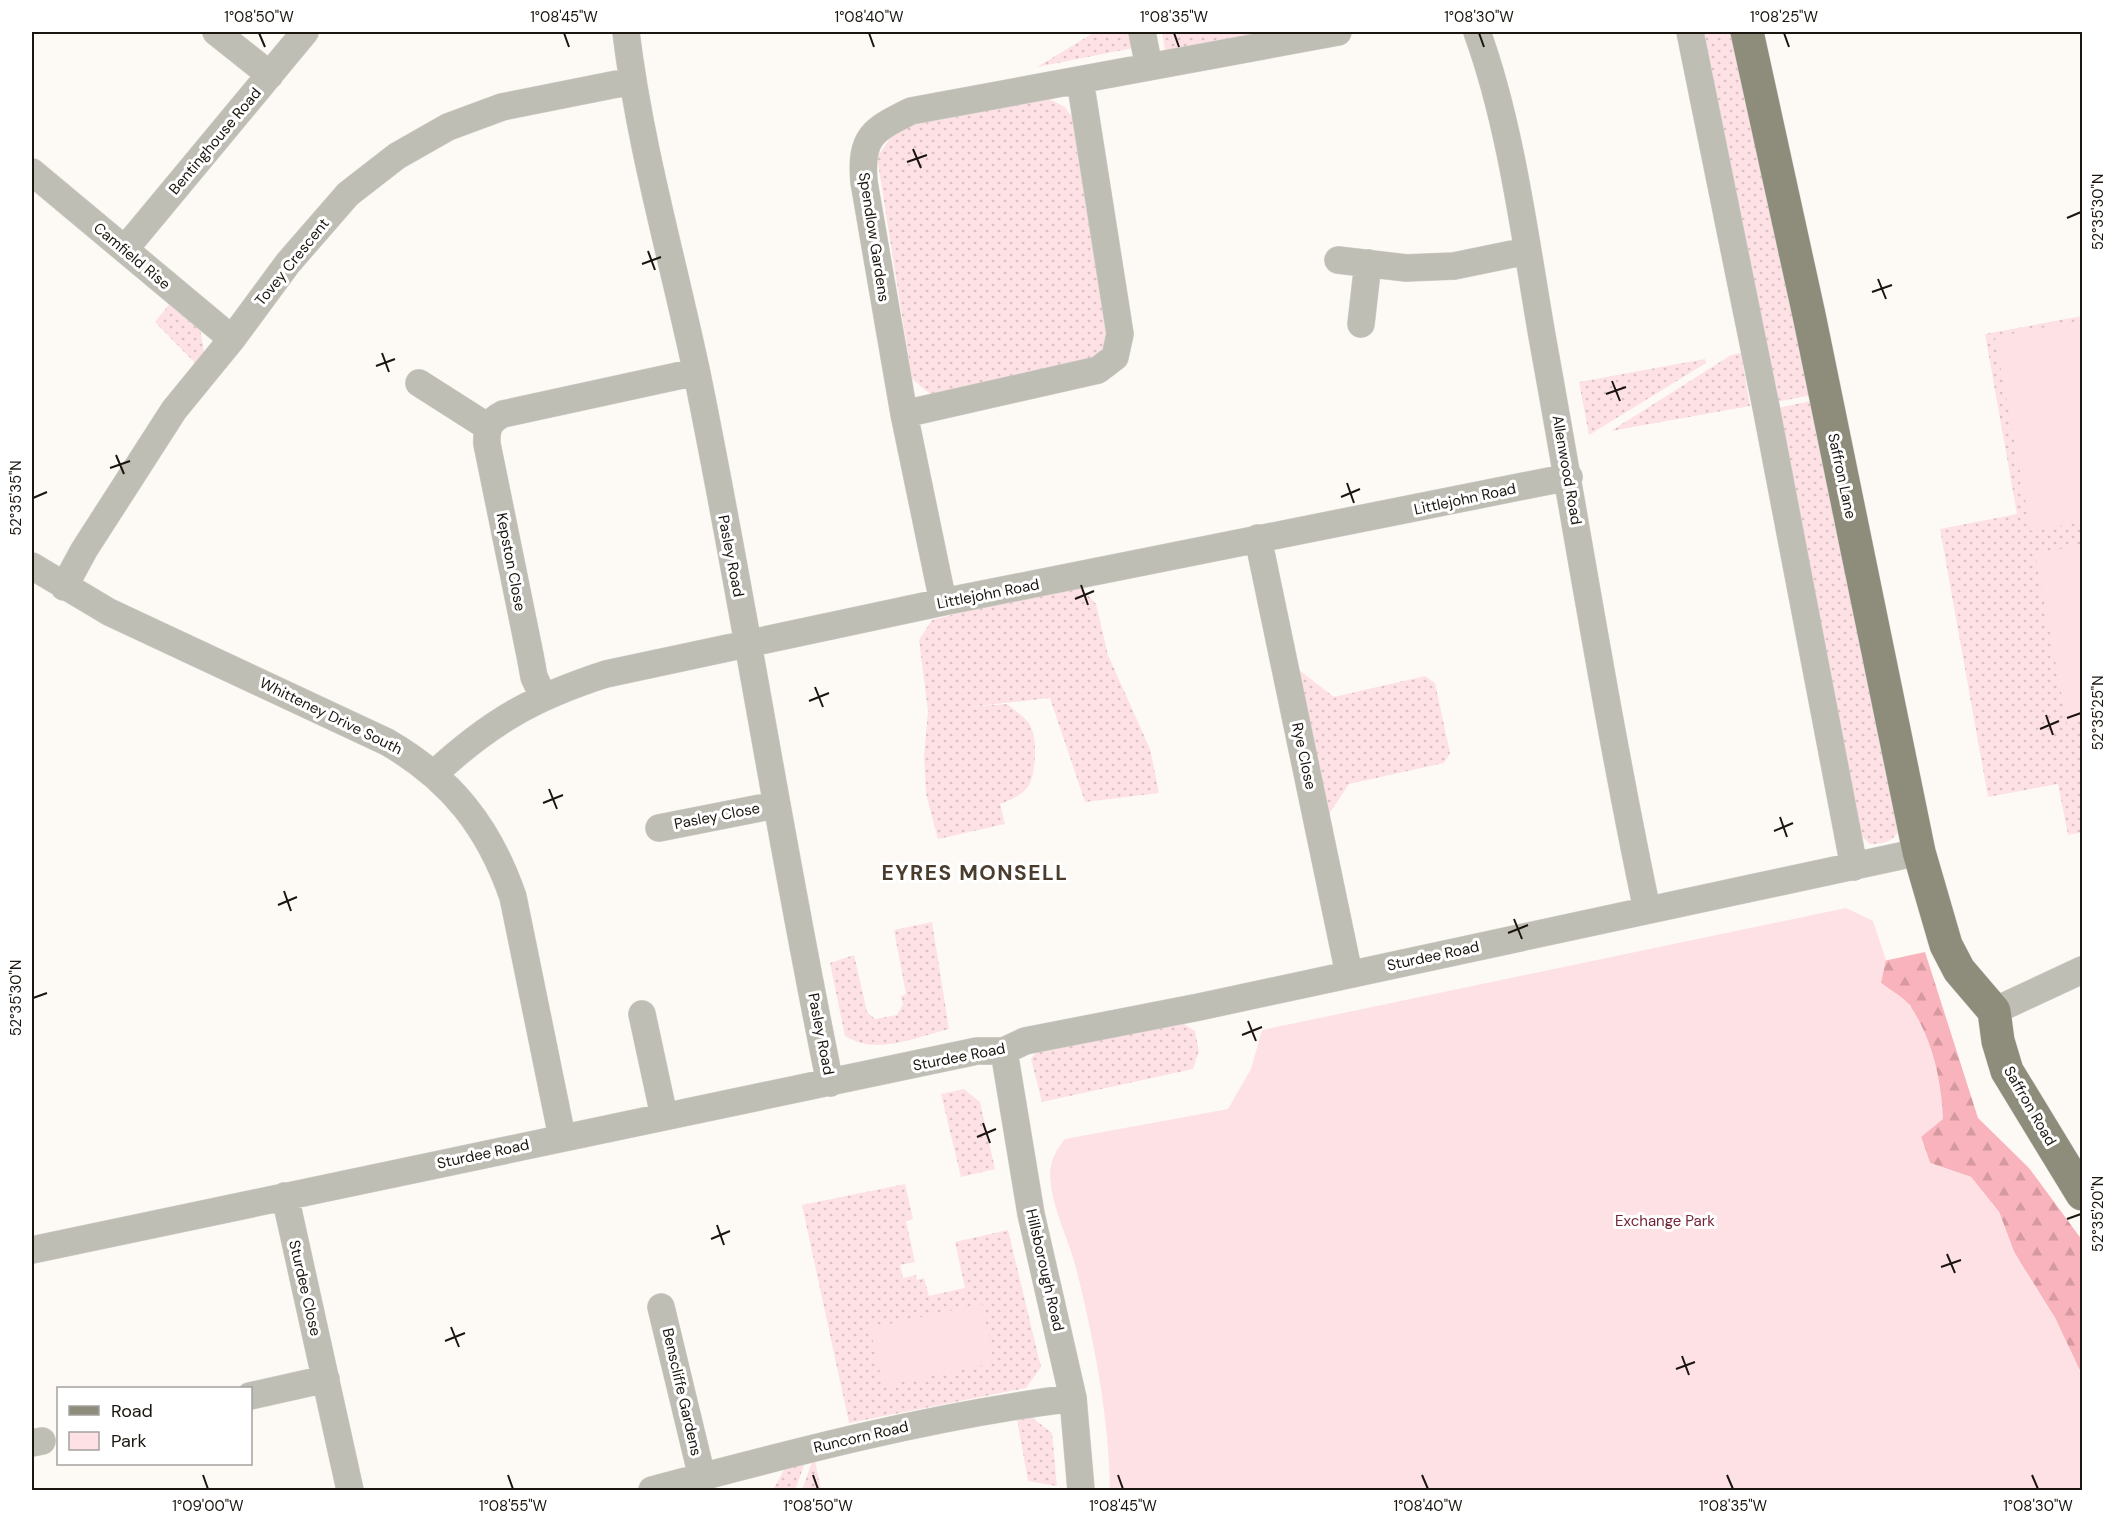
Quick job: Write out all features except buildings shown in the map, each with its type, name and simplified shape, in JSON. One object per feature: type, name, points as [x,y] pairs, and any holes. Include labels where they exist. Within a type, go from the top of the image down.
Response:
[{"type":"main road","name":"Saffron Lane","points":[[1747,32],[1809,315],[1919,852],[1946,945],[1959,970],[1994,1011]]},
{"type":"main road","name":"Saffron Road","points":[[1994,1011],[1998,1041],[2007,1071],[2082,1194]]},
{"type":"street","points":[[216,32],[270,75]]},
{"type":"street","name":"Bentinghouse Road","points":[[124,249],[305,32]]},
{"type":"street","name":"Pasley Road","points":[[626,32],[632,81],[696,372],[830,1083]]},
{"type":"street","points":[[1142,32],[1149,67]]},
{"type":"street","name":"Spendlow Gardens","points":[[943,602],[904,414],[864,182],[861,155],[871,137],[885,124],[911,111],[1338,32]]},
{"type":"street","name":"Allenwood Road","points":[[1477,32],[1496,90],[1569,477],[1620,782],[1647,910]]},
{"type":"street","points":[[1690,32],[1768,419],[1854,867]]},
{"type":"street","points":[[904,414],[1065,380],[1098,370],[1115,357],[1120,334],[1080,80]]},
{"type":"street","name":"Tovey Crescent","points":[[64,587],[84,550],[174,410],[232,339],[288,263],[348,194],[397,156],[448,127],[502,108],[632,81]]},
{"type":"street","name":"Camfield Rise","points":[[32,172],[232,339]]},
{"type":"street","points":[[1338,260],[1406,267],[1454,267],[1527,251]]},
{"type":"street","points":[[1361,324],[1368,263]]},
{"type":"street","points":[[420,382],[488,427],[494,418],[503,414],[696,372]]},
{"type":"street","name":"Kepston Close","points":[[488,427],[487,444],[534,678],[543,696]]},
{"type":"street","name":"Littlejohn Road","points":[[434,774],[492,726],[543,696],[606,674],[943,602],[1101,573],[1258,538],[1569,477]]},
{"type":"street","name":"Rye Close","points":[[1258,538],[1349,974]]},
{"type":"street","name":"Whitteney Drive South","points":[[32,566],[109,612],[387,742],[434,774],[469,811],[487,835],[501,862],[522,931],[562,1137]]},
{"type":"street","name":"Pasley Close","points":[[659,828],[776,805]]},
{"type":"street","name":"Sturdee Road","points":[[32,1250],[977,1051],[1004,1051],[1025,1041],[1919,852]]},
{"type":"street","points":[[1994,1011],[2082,970]]},
{"type":"street","points":[[642,1014],[664,1116]]},
{"type":"street","name":"Hillsborough Road","points":[[1004,1051],[1031,1214],[1073,1398],[1081,1491]]},
{"type":"street","name":"Sturdee Close","points":[[285,1196],[350,1491]]},
{"type":"street","name":"Benscliffe Gardens","points":[[661,1307],[702,1477]]},
{"type":"street","points":[[252,1396],[326,1379]]},
{"type":"street","name":"Runcorn Road","points":[[652,1491],[702,1477],[744,1479],[966,1413],[1073,1398]]},
{"type":"green space","points":[[1095,32],[1135,32],[1133,48],[1037,67]]},
{"type":"green space","points":[[1162,32],[1262,32],[1165,51]]},
{"type":"green space","points":[[1697,32],[1737,32],[1812,395],[1772,403]]},
{"type":"green space","points":[[1045,97],[1065,107],[1073,118],[1114,334],[1107,350],[1087,366],[934,397],[912,379],[877,157],[894,133],[909,124]]},
{"type":"green space","points":[[172,301],[199,324],[204,351],[196,364],[155,322]]},
{"type":"green space","points":[[2082,316],[2082,832],[2068,835],[2058,784],[1988,797],[1940,529],[2017,514],[1985,334]]},
{"type":"green space","points":[[2082,320],[2082,522],[2031,531],[1995,337]]},
{"type":"green space","points":[[1741,353],[1750,406],[1611,431],[1731,355]]},
{"type":"green space","points":[[1705,359],[1706,363],[1589,435],[1579,382]]},
{"type":"green space","points":[[1815,400],[1902,825],[1893,838],[1881,843],[1870,844],[1859,834],[1774,409]]},
{"type":"green space","points":[[2082,545],[2082,721],[2067,724],[2035,554]]},
{"type":"green space","points":[[1077,583],[1096,604],[1108,655],[1150,749],[1159,793],[1085,802],[1050,698],[968,707],[1007,704],[1026,720],[1031,727],[1034,741],[1033,774],[1024,792],[1000,804],[1005,824],[938,839],[926,794],[924,757],[928,711],[919,640],[932,620]]},
{"type":"green space","points":[[1298,669],[1334,697],[1425,676],[1435,683],[1450,753],[1444,763],[1349,784],[1329,814]]},
{"type":"green space","name":"Exchange Park","points":[[1846,908],[1873,921],[1886,960],[1881,983],[1910,1006],[1930,1046],[1941,1090],[1943,1119],[1921,1137],[1930,1163],[1971,1177],[1999,1212],[2014,1252],[2055,1318],[2082,1375],[2082,1490],[1110,1490],[1104,1407],[1089,1323],[1073,1256],[1051,1188],[1052,1161],[1065,1139],[1228,1109],[1251,1069],[1262,1030]]},
{"type":"green space","points":[[932,922],[949,1029],[883,1045],[857,1042],[845,1036],[830,963],[854,955],[867,1012],[875,1019],[897,1015],[903,1004],[901,996],[906,994],[894,930]]},
{"type":"green space","points":[[1925,952],[1978,1118],[2029,1168],[2082,1240],[2082,1375],[2055,1318],[2014,1252],[1999,1212],[1971,1177],[1930,1163],[1921,1137],[1925,1037],[1910,1005],[1881,983],[1879,962]]},
{"type":"green space","points":[[1178,1020],[1195,1031],[1199,1051],[1193,1069],[1042,1102],[1031,1059],[1039,1048]]},
{"type":"green space","points":[[964,1089],[980,1102],[995,1169],[961,1177],[941,1094]]},
{"type":"green space","points":[[905,1184],[913,1219],[906,1221],[915,1262],[900,1265],[903,1278],[916,1275],[917,1280],[924,1278],[929,1296],[965,1288],[955,1242],[1008,1230],[1041,1367],[1026,1388],[849,1423],[802,1205]]},
{"type":"green space","points":[[982,1304],[994,1363],[883,1386],[870,1328]]},
{"type":"green space","points":[[1030,1416],[1052,1433],[1057,1486],[1028,1481],[1017,1419]]},
{"type":"green space","points":[[815,1461],[821,1490],[802,1490],[812,1462]]},
{"type":"green space","points":[[805,1463],[795,1490],[773,1490],[785,1468]]},
{"type":"district","name":"EYRES MONSELL","points":[[975,873]]}]
